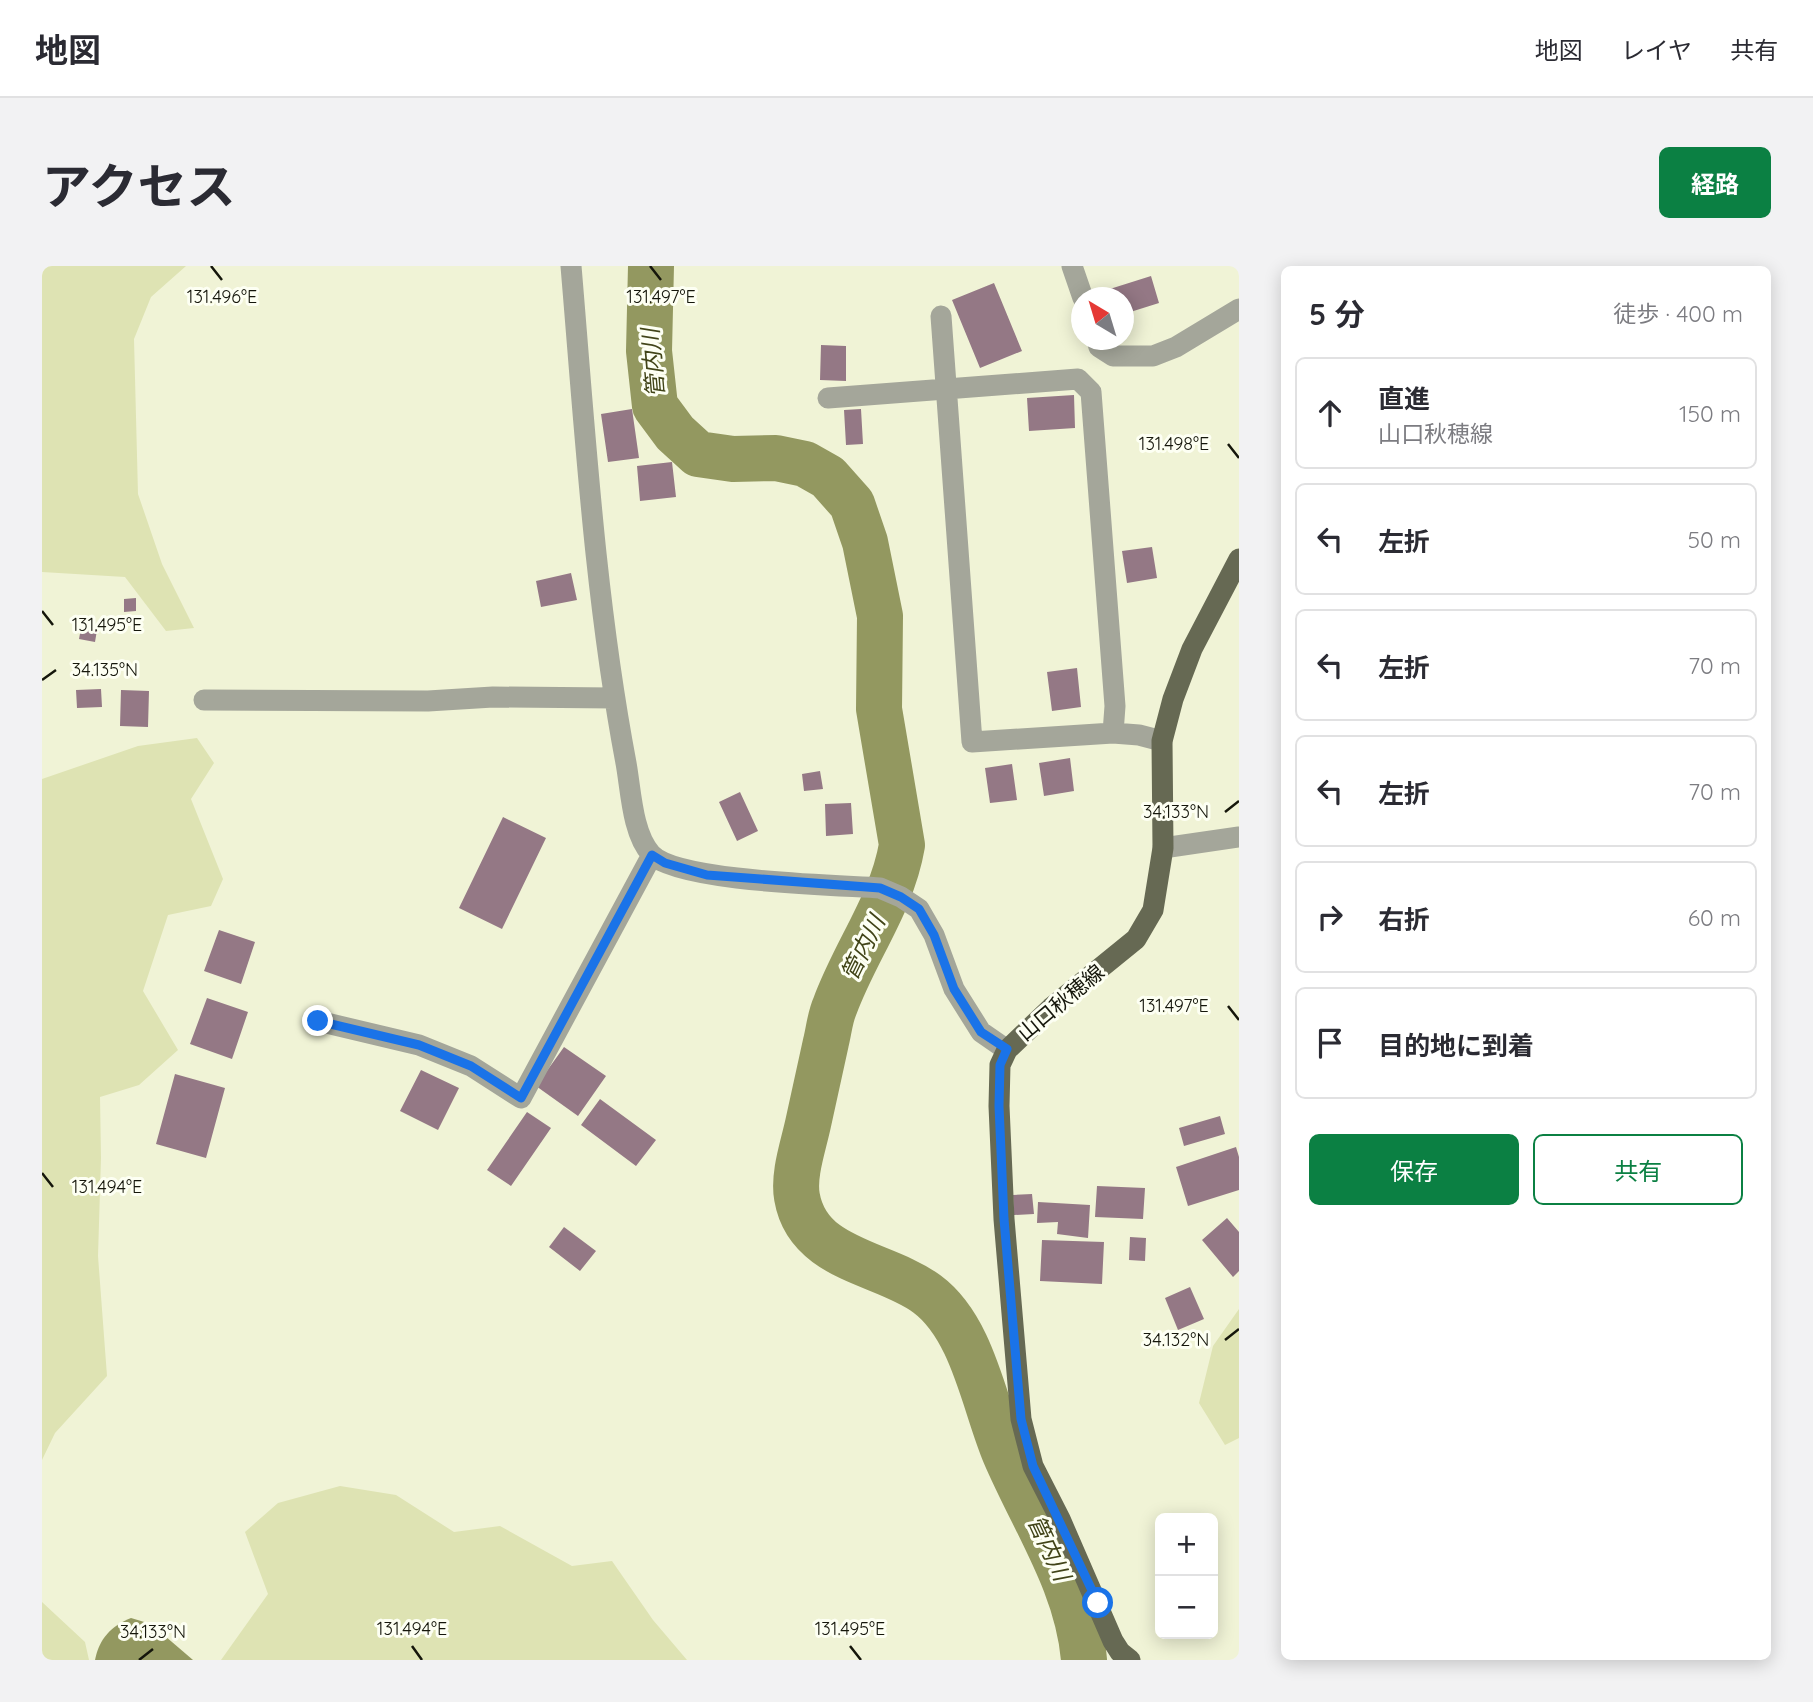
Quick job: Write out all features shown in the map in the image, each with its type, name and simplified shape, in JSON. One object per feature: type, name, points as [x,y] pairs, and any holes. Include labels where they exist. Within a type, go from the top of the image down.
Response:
[{"type":"main road","name":"山口秋穂線","points":[[1120,1657],[1060,1519],[1033,1466],[1021,1419],[1004,1219],[1000,1065],[1007,1049],[1051,1008],[1136,939],[1153,910],[1163,848],[1162,741],[1173,699],[1192,649],[1239,559]]},
{"type":"street","points":[[571,266],[596,562],[614,698],[639,835],[652,855],[665,863],[707,875],[880,888],[901,897],[919,909],[934,935],[954,989],[981,1032],[1007,1049]]},
{"type":"street","points":[[1072,266],[1079,287]]},
{"type":"street","points":[[1104,350],[1113,356],[1153,356],[1176,347],[1239,309]]},
{"type":"street","points":[[941,316],[972,742],[1113,733],[1139,735],[1162,741]]},
{"type":"street","points":[[828,397],[1078,379],[1091,392],[1115,706],[1113,733]]},
{"type":"street","points":[[204,700],[614,698]]},
{"type":"street","points":[[1163,848],[1239,837]]},
{"type":"street","points":[[318,1021],[419,1045],[471,1066],[521,1098],[652,855]]},
{"type":"shaded area","points":[[42,266],[186,266],[151,297],[134,339],[138,494],[162,564],[194,628],[166,631],[125,577],[42,572]]},
{"type":"shaded area","points":[[197,738],[214,763],[191,799],[223,879],[211,906],[168,915],[143,991],[178,1050],[139,1085],[100,1097],[98,1256],[107,1376],[55,1433],[42,1460],[42,779],[138,746]]},
{"type":"shaded area","points":[[1239,1309],[1239,1438],[1225,1445],[1199,1403],[1213,1346]]},
{"type":"shaded area","points":[[340,1486],[396,1495],[454,1532],[500,1526],[572,1566],[612,1561],[653,1620],[687,1660],[221,1660],[268,1594],[245,1532],[278,1503]]},
{"type":"shaded area","points":[[42,1602],[85,1642],[89,1660],[42,1660]]},
{"type":"shaded area","points":[[131,1618],[151,1624],[193,1660],[95,1660],[99,1646],[107,1634]]},
{"type":"building","points":[[1151,276],[1159,303],[1134,311],[1134,287],[1116,287]]},
{"type":"building","points":[[994,283],[1022,351],[980,368],[952,300]]},
{"type":"building","points":[[821,345],[846,346],[846,381],[820,380]]},
{"type":"building","points":[[1074,395],[1075,428],[1029,431],[1027,398]]},
{"type":"building","points":[[632,409],[639,458],[608,462],[601,414]]},
{"type":"building","points":[[861,409],[863,444],[846,445],[844,410]]},
{"type":"building","points":[[672,462],[676,497],[640,501],[637,466]]},
{"type":"building","points":[[1152,547],[1157,578],[1127,583],[1122,551]]},
{"type":"building","points":[[571,573],[577,600],[541,607],[536,581]]},
{"type":"building","points":[[136,598],[136,611],[124,612],[124,599]]},
{"type":"building","points":[[81,628],[97,630],[95,642],[79,639]]},
{"type":"building","points":[[1077,668],[1081,707],[1052,711],[1047,672]]},
{"type":"building","points":[[101,689],[102,707],[77,708],[76,690]]},
{"type":"building","points":[[121,690],[149,691],[148,727],[120,726]]},
{"type":"building","points":[[1070,758],[1074,791],[1044,796],[1039,763]]},
{"type":"building","points":[[1012,764],[1017,800],[990,803],[985,768]]},
{"type":"building","points":[[820,771],[823,789],[804,791],[802,774]]},
{"type":"building","points":[[740,792],[758,831],[737,841],[719,802]]},
{"type":"building","points":[[851,803],[853,834],[826,836],[825,804]]},
{"type":"building","points":[[503,817],[546,838],[502,929],[459,908]]},
{"type":"building","points":[[219,930],[255,942],[241,984],[204,971]]},
{"type":"building","points":[[207,998],[248,1012],[232,1059],[190,1044]]},
{"type":"building","points":[[564,1047],[606,1076],[578,1116],[536,1086]]},
{"type":"building","points":[[421,1070],[459,1088],[438,1130],[400,1111]]},
{"type":"building","points":[[175,1074],[225,1088],[206,1158],[156,1144]]},
{"type":"building","points":[[600,1099],[656,1140],[636,1166],[581,1125]]},
{"type":"building","points":[[527,1112],[551,1128],[511,1186],[487,1170]]},
{"type":"building","points":[[1220,1116],[1225,1134],[1184,1146],[1179,1128]]},
{"type":"building","points":[[1236,1147],[1239,1157],[1239,1190],[1188,1206],[1176,1167]]},
{"type":"building","points":[[1097,1186],[1145,1188],[1143,1219],[1095,1217]]},
{"type":"building","points":[[1032,1194],[1034,1214],[1014,1215],[1013,1195]]},
{"type":"building","points":[[1038,1202],[1090,1205],[1088,1238],[1057,1234],[1058,1222],[1037,1223]]},
{"type":"building","points":[[1227,1218],[1239,1232],[1239,1271],[1233,1277],[1202,1240]]},
{"type":"building","points":[[564,1227],[596,1251],[580,1271],[549,1247]]},
{"type":"building","points":[[1130,1237],[1146,1238],[1145,1261],[1129,1260]]},
{"type":"building","points":[[1042,1240],[1104,1242],[1102,1284],[1040,1281]]},
{"type":"building","points":[[1190,1287],[1204,1319],[1178,1330],[1165,1298]]},
{"type":"waterway","name":"管内川","points":[[651,266],[649,351],[655,406],[675,433],[698,454],[733,459],[776,458],[805,464],[828,477],[852,504],[865,542],[880,616],[879,709],[902,845],[882,907],[843,986],[832,1015],[799,1161],[797,1197],[804,1218],[816,1235],[850,1258],[910,1283],[927,1294],[956,1326],[975,1368],[1005,1454],[1064,1580],[1080,1632],[1084,1660]]},
{"type":"route","points":[[318,1021],[419,1045],[471,1066],[521,1098],[652,855],[665,863],[707,875],[880,888],[919,909],[934,935],[954,989],[981,1032],[1007,1049],[1000,1065],[999,1106],[1004,1219],[1021,1419],[1033,1466],[1098,1603]]}]
